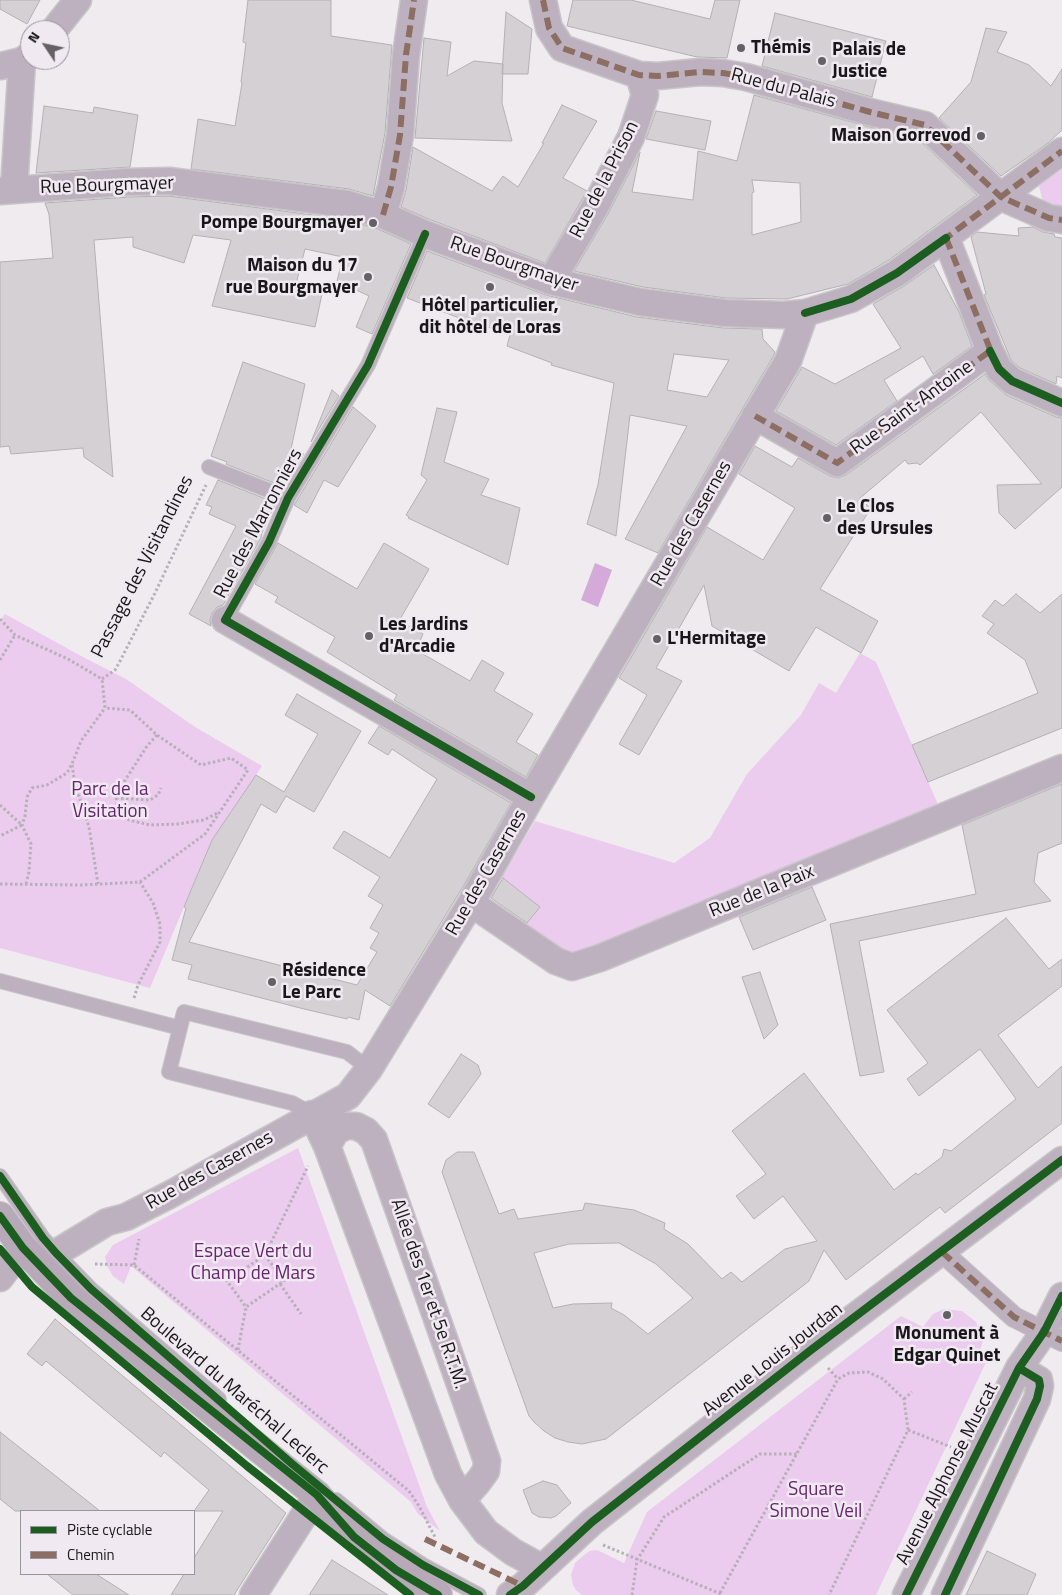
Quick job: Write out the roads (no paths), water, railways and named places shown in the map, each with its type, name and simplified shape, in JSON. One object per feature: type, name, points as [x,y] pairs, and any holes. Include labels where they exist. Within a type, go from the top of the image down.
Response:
[{"type":"main road","name":"Boulevard du Maréchal Leclerc","points":[[0,1216],[40,1256],[71,1298],[317,1495],[354,1537],[396,1570],[438,1595]]},
{"type":"street","points":[[62,20],[78,0]]},
{"type":"street","points":[[382,215],[391,187],[400,135],[406,55],[414,0]]},
{"type":"street","name":"Rue du Palais","points":[[543,0],[550,28],[562,48],[638,75],[658,76],[723,72],[925,125],[1000,196],[1049,218],[1062,220]]},
{"type":"street","points":[[7,190],[17,61]]},
{"type":"street","name":"Rue de la Prison","points":[[551,281],[595,207],[631,137],[645,95],[638,75]]},
{"type":"street","name":"Rue Bourgmayer","points":[[7,190],[168,181],[346,204],[382,215],[425,234],[551,281],[640,302],[725,313],[784,316],[805,313],[851,299],[897,273],[1062,151]]},
{"type":"street","points":[[946,238],[990,351],[999,369],[1012,381],[1062,403]]},
{"type":"street","name":"Rue des Casernes","points":[[40,1256],[107,1222],[126,1217],[171,1194],[312,1114],[348,1096],[369,1069],[472,903],[531,797],[788,361],[805,313]]},
{"type":"street","name":"Rue Saint-Antoine","points":[[755,416],[837,462],[990,351]]},
{"type":"street","name":"Rue des Marronniers","points":[[226,620],[531,797]]},
{"type":"street","name":"Rue de la Paix","points":[[472,903],[556,961],[572,967],[600,958],[1062,768]]},
{"type":"street","points":[[312,1114],[319,1152],[448,1474],[462,1500],[486,1532],[513,1552],[542,1568]]},
{"type":"street","name":"Allée des 1er et 5e R.T.M.","points":[[319,1152],[336,1131],[346,1126],[356,1126],[366,1131],[374,1140],[487,1461],[486,1472],[462,1500]]},
{"type":"street","name":"Avenue Louis Jourdan","points":[[510,1595],[592,1522],[811,1350],[1062,1160]]},
{"type":"street","points":[[942,1252],[1014,1318],[1053,1336]]},
{"type":"street","points":[[0,1278],[40,1256]]},
{"type":"street","name":"Avenue Alphonse Muscat","points":[[906,1595],[1019,1368],[1053,1336],[1062,1296]]},
{"type":"street","name":"Avenue Alphonse Muscat","points":[[945,1595],[1037,1399],[1040,1386],[1039,1380],[1019,1368]]},
{"type":"street","points":[[253,1595],[317,1495]]},
{"type":"lane","name":"Rue des Marronniers","points":[[226,620],[269,542],[288,498],[368,365],[425,234]]},
{"type":"lane","name":"Passage des Visitandines","points":[[211,468],[288,498]]},
{"type":"lane","points":[[0,981],[180,1028]]},
{"type":"lane","points":[[312,1114],[292,1103],[169,1072],[184,1012],[347,1052],[369,1069]]},
{"type":"lane","name":"Boulevard du Maréchal Leclerc","points":[[0,1176],[43,1238],[40,1256],[91,1289],[383,1539],[423,1565],[479,1595]]},
{"type":"place","name":"Thémis","points":[[741,48]]},
{"type":"place","name":"Palais de Justice","points":[[822,61]]},
{"type":"place","name":"Maison Gorrevod","points":[[981,136]]},
{"type":"place","name":"Pompe Bourgmayer","points":[[373,223]]},
{"type":"place","name":"Maison du 17 rue Bourgmayer","points":[[368,277]]},
{"type":"place","name":"Hôtel particulier, dit hôtel de Loras","points":[[490,287]]},
{"type":"place","name":"Le Clos des Ursules","points":[[827,518]]},
{"type":"place","name":"Les Jardins d'Arcadie","points":[[369,636]]},
{"type":"place","name":"L'Hermitage","points":[[657,639]]},
{"type":"place","name":"Résidence Le Parc","points":[[272,982]]},
{"type":"place","name":"Monument à Edgar Quinet","points":[[947,1315]]},
{"type":"park label","name":"Parc de la Visitation","points":[[110,801]]},
{"type":"park label","name":"Espace Vert du Champ de Mars","points":[[253,1263]]},
{"type":"park label","name":"Square Simone Veil","points":[[816,1501]]}]
